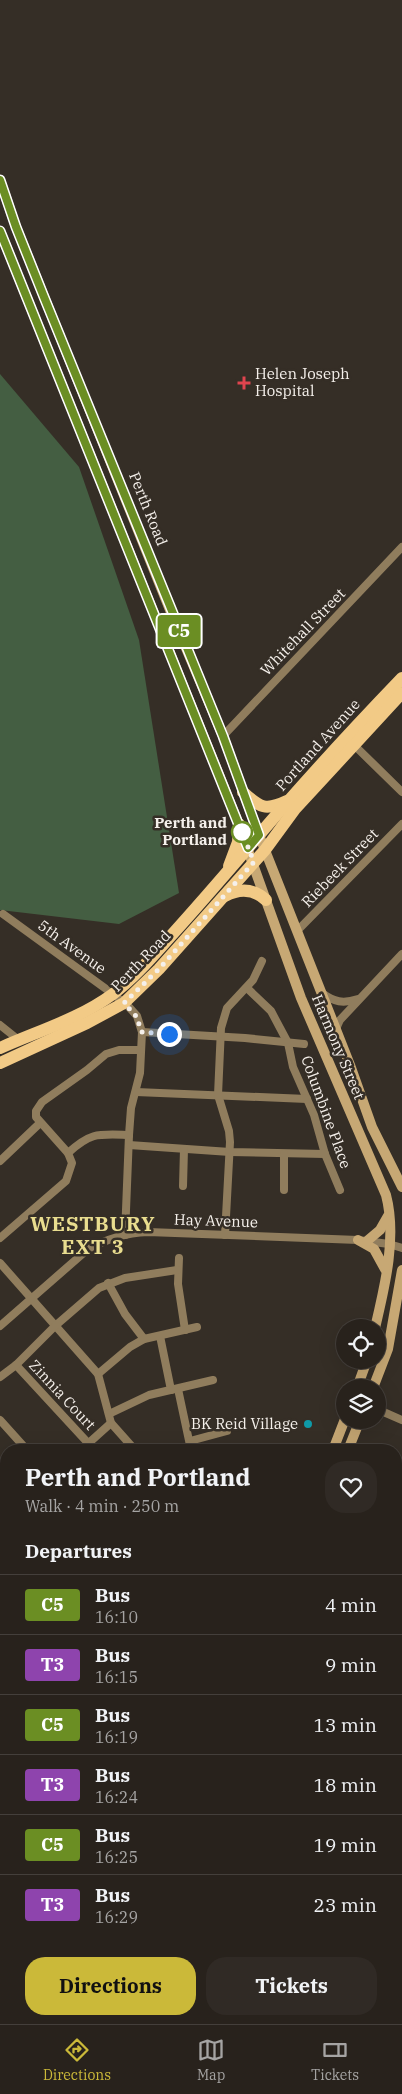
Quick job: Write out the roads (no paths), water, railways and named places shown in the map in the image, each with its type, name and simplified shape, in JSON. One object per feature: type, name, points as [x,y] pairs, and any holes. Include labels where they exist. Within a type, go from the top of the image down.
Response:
[{"type":"main road","name":"Perth Road","points":[[0,180],[13,219],[44,297],[223,736],[259,835],[226,876],[155,953],[112,994],[82,1012],[0,1048]]},
{"type":"main road","points":[[0,231],[254,862]]},
{"type":"main road","name":"Portland Avenue","points":[[265,850],[349,741],[402,678]]},
{"type":"main road","name":"Portland Avenue","points":[[259,835],[291,799],[349,741],[402,693]]},
{"type":"main road","points":[[244,792],[254,802],[265,807],[275,806],[291,799]]},
{"type":"main road","points":[[226,876],[238,842],[239,824]]},
{"type":"main road","name":"Harmony Street","points":[[259,835],[336,1029],[372,1127],[402,1187]]},
{"type":"main road","name":"Perth Road","points":[[0,1063],[87,1024],[124,1003],[159,969],[265,850]]},
{"type":"main road","name":"Harmony Street","points":[[254,862],[301,998],[364,1147],[380,1180],[390,1208],[389,1244],[378,1319]]},
{"type":"main road","points":[[222,897],[231,892],[243,890],[257,893],[266,900]]},
{"type":"main road","points":[[386,1270],[374,1249],[362,1241],[383,1227],[390,1208]]},
{"type":"main road","points":[[376,1379],[388,1349],[402,1275]]},
{"type":"main road","points":[[335,1444],[341,1429]]},
{"type":"main road","points":[[350,1444],[356,1429]]},
{"type":"street","name":"Whitehall Street","points":[[223,736],[402,547]]},
{"type":"street","points":[[349,741],[402,792]]},
{"type":"street","name":"Riebeek Street","points":[[297,931],[402,824]]},
{"type":"street","name":"5th Avenue","points":[[3,914],[124,1003],[136,1016],[142,1032]]},
{"type":"street","points":[[336,1029],[340,1020],[402,954]]},
{"type":"street","points":[[225,1235],[230,1152],[229,1131],[218,1095],[220,1036],[227,1008],[247,988],[256,975],[262,961]]},
{"type":"street","name":"Columbine Place","points":[[247,988],[271,1011],[288,1043],[293,1067],[317,1122],[326,1154],[340,1190]]},
{"type":"street","points":[[321,992],[329,998],[341,1002],[360,999]]},
{"type":"street","points":[[0,1025],[19,1039],[26,1051]]},
{"type":"street","points":[[125,1235],[128,1135],[131,1108],[140,1073],[142,1032],[220,1036],[288,1043]]},
{"type":"street","name":"Columbine Place","points":[[288,1043],[304,1044]]},
{"type":"street","points":[[0,1238],[66,1181],[72,1163],[68,1153],[40,1123],[35,1114],[42,1102],[88,1070],[106,1054],[119,1050],[141,1050]]},
{"type":"street","points":[[136,1092],[307,1099]]},
{"type":"street","points":[[0,1160],[40,1123]]},
{"type":"street","points":[[68,1153],[82,1140],[92,1136],[128,1135]]},
{"type":"street","points":[[129,1145],[230,1152],[326,1154]]},
{"type":"street","points":[[183,1186],[184,1149]]},
{"type":"street","points":[[284,1154],[284,1190]]},
{"type":"street","name":"Hay Avenue","points":[[0,1326],[87,1250],[101,1242],[125,1235],[148,1232],[362,1241],[389,1244],[402,1248]]},
{"type":"street","points":[[179,1258],[177,1270],[185,1330]]},
{"type":"street","points":[[0,1264],[98,1374],[111,1423],[130,1444]]},
{"type":"street","points":[[0,1376],[16,1365],[55,1326],[99,1288],[108,1283],[134,1276],[177,1270]]},
{"type":"street","points":[[108,1283],[125,1314],[144,1339]]},
{"type":"street","points":[[98,1374],[130,1347],[144,1339],[197,1327]]},
{"type":"street","points":[[160,1336],[190,1444]]},
{"type":"street","name":"Zinnia Court","points":[[16,1365],[88,1443]]},
{"type":"street","points":[[109,1414],[140,1399],[213,1380]]},
{"type":"street","points":[[386,1413],[402,1420]]},
{"type":"street","points":[[0,1420],[22,1444]]},
{"type":"street","points":[[88,1443],[111,1423]]},
{"type":"street","points":[[190,1441],[227,1431]]},
{"type":"place","name":"Helen Joseph Hospital","points":[[244,383]]},
{"type":"place","name":"Perth and Portland","points":[[242,832]]},
{"type":"place","name":"BK Reid Village","points":[[308,1424]]},
{"type":"district","name":"WESTBURY EXT 3","points":[[93,1236]]}]
